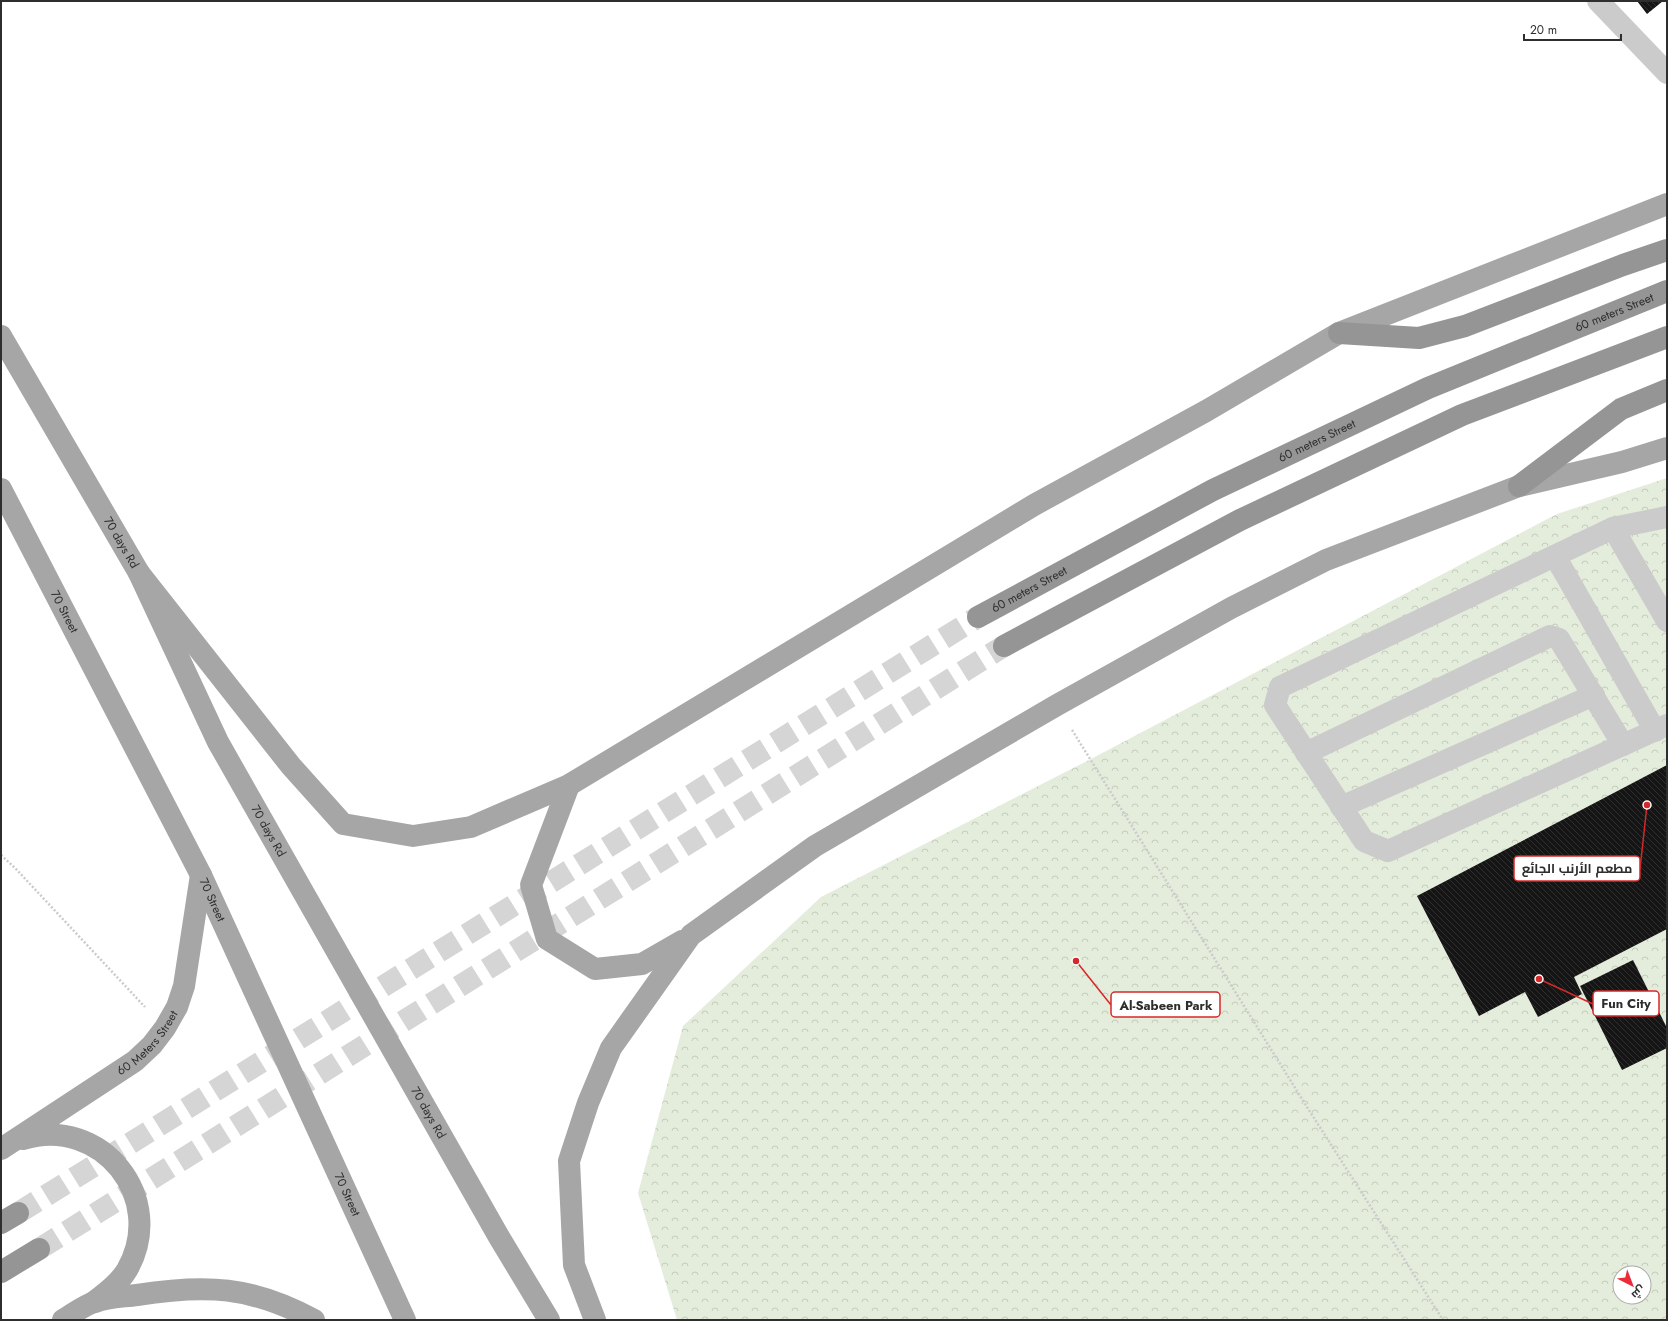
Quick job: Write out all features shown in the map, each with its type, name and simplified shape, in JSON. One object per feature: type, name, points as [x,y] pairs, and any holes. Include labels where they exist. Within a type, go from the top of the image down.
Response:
[{"type":"highway","points":[[1338,333],[1419,338],[1465,326],[1667,250]]},
{"type":"highway","name":"60 meters Street","points":[[978,616],[1213,490],[1428,388],[1667,291]]},
{"type":"highway","points":[[1004,646],[1240,520],[1455,419],[1667,336]]},
{"type":"highway","points":[[1520,486],[1621,409],[1667,390]]},
{"type":"highway","points":[[1,1272],[39,1249]]},
{"type":"main road","points":[[139,573],[291,766],[343,824],[413,836],[471,827],[569,785],[1034,505],[1206,411],[1338,333],[1667,204]]},
{"type":"main road","name":"70 days Rd","points":[[1,336],[139,573],[218,742],[499,1237],[549,1320]]},
{"type":"main road","points":[[569,785],[531,885],[547,939],[595,969],[642,964],[691,935],[816,846],[1057,705],[1231,608],[1326,560],[1520,486],[1622,462],[1667,448]]},
{"type":"main road","name":"70 Street","points":[[1,489],[201,875],[405,1320]]},
{"type":"main road","name":"60 Meters Street","points":[[8,1145],[134,1060],[152,1045],[165,1028],[177,1007],[184,986],[201,875]]},
{"type":"main road","points":[[595,1320],[574,1265],[569,1161],[588,1103],[611,1048],[691,935]]},
{"type":"main road","points":[[8,1145],[36,1134],[59,1134],[81,1139],[101,1150],[118,1165],[130,1184],[138,1205],[140,1227],[136,1249],[126,1270],[112,1288],[94,1302],[63,1320]]},
{"type":"main road","points":[[94,1302],[184,1289],[212,1289],[239,1292],[266,1299],[291,1308],[314,1320]]},
{"type":"street","points":[[1598,1],[1667,73]]},
{"type":"street","points":[[1555,556],[1661,728],[1388,851],[1364,841],[1275,705],[1280,687],[1613,528],[1667,518]]},
{"type":"street","points":[[1613,528],[1667,621]]},
{"type":"street","points":[[1306,753],[1550,636],[1559,639],[1623,745]]},
{"type":"street","points":[[1341,807],[1594,696]]},
{"type":"path","points":[[1057,705],[1089,760],[1443,1320]]},
{"type":"path","points":[[1,855],[16,869],[165,1028]]},
{"type":"green space","points":[[1667,478],[1667,1320],[677,1320],[638,1193],[683,1026],[821,897],[1089,760],[1557,514]]},
{"type":"building","points":[[1637,1],[1663,1],[1647,14]]},
{"type":"building","points":[[1667,765],[1667,929],[1574,977],[1582,994],[1538,1017],[1525,992],[1479,1016],[1417,896]]},
{"type":"building","points":[[1633,960],[1667,1028],[1667,1048],[1622,1070],[1580,986]]},
{"type":"tunnel","points":[[18,1213],[978,617]]},
{"type":"tunnel","points":[[39,1249],[1004,646]]},
{"type":"place","name":"مطعم الأرنب الجائع","points":[[1647,805]]},
{"type":"place","name":"Al-Sabeen Park","points":[[1076,961]]},
{"type":"place","name":"Fun City","points":[[1539,979]]}]
